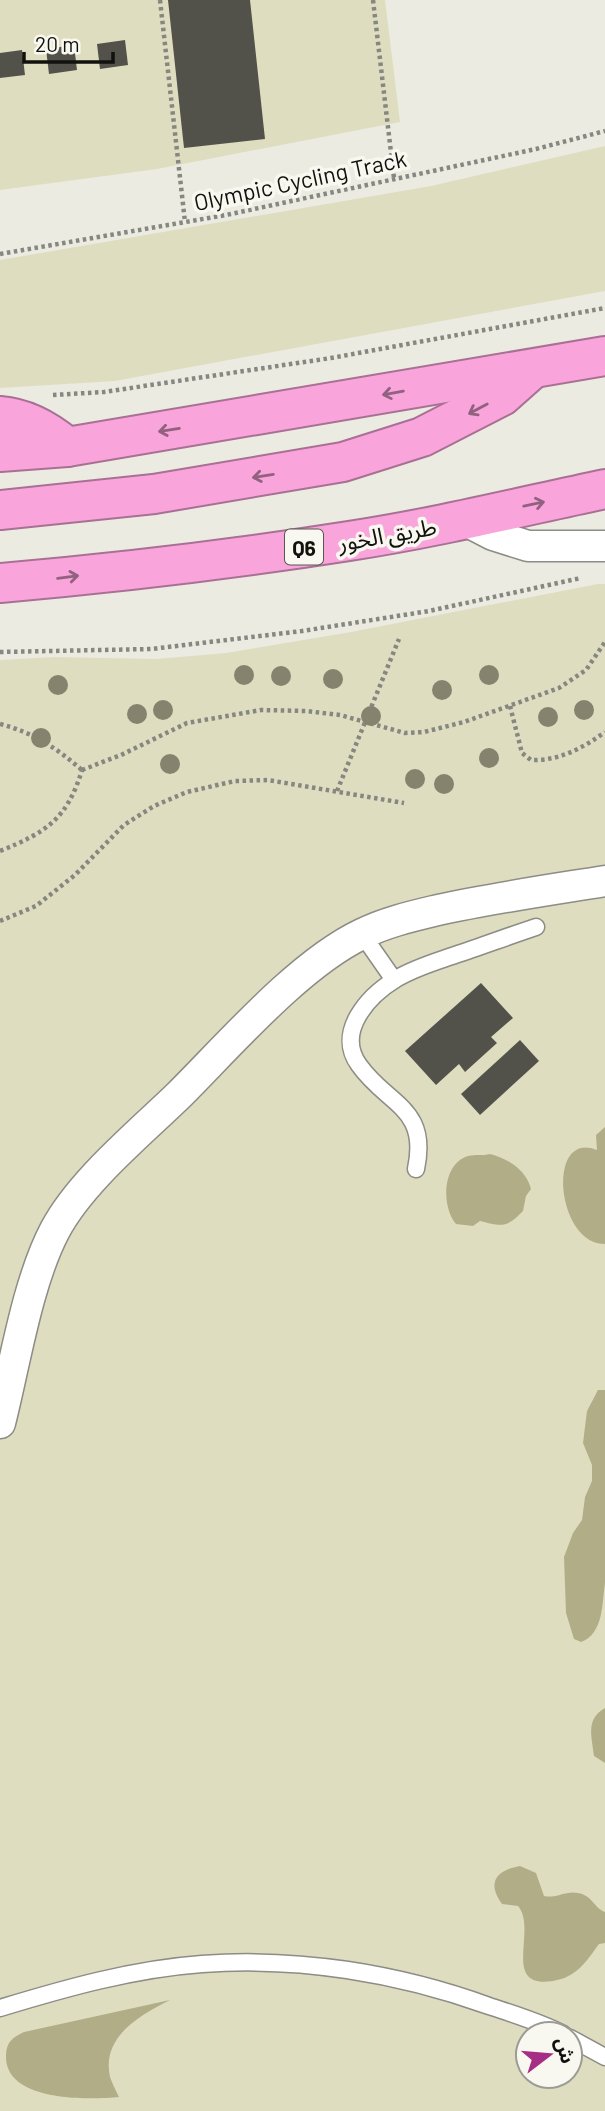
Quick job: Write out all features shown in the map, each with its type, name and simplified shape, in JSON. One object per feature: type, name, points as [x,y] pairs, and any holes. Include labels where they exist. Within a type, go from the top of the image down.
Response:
[{"type":"highway","points":[[0,452],[67,447],[605,356]]},
{"type":"highway","points":[[0,510],[154,494],[343,462],[422,437],[502,396],[533,369]]},
{"type":"highway","points":[[0,416],[22,419],[38,426],[67,447]]},
{"type":"highway","name":"طريق الخور","points":[[0,583],[87,575],[337,543],[464,520],[605,489]]},
{"type":"street","points":[[464,520],[494,535],[528,546],[605,546]]},
{"type":"street","points":[[0,1423],[41,1263],[56,1229],[103,1169],[283,992],[334,950],[362,934],[390,923],[472,903],[605,881]]},
{"type":"lane","points":[[416,1169],[420,1149],[417,1129],[407,1110],[381,1089],[353,1055],[349,1038],[353,1023],[367,1002],[394,980],[431,963],[536,927]]},
{"type":"lane","points":[[362,934],[394,980]]},
{"type":"lane","points":[[0,2008],[87,1983],[141,1972],[202,1964],[258,1963],[333,1968],[401,1979],[467,1997],[527,2020]]},
{"type":"lane","points":[[584,2046],[605,2057]]},
{"type":"path","points":[[160,0],[185,222]]},
{"type":"path","points":[[373,0],[394,178]]},
{"type":"path","name":"Olympic Cycling Track","points":[[0,254],[185,222],[536,149],[605,131]]},
{"type":"path","points":[[52,395],[104,392],[331,358],[605,308]]},
{"type":"path","points":[[0,652],[150,649],[302,631],[429,611],[591,575]]},
{"type":"path","points":[[337,791],[399,639]]},
{"type":"path","points":[[82,770],[121,755],[187,723],[261,710],[340,715],[405,733],[424,732],[464,722],[543,695],[575,679],[586,670],[605,642]]},
{"type":"path","points":[[510,706],[522,753],[531,760],[553,759],[568,754],[605,732]]},
{"type":"path","points":[[0,724],[22,730],[53,746],[82,770]]},
{"type":"path","points":[[0,851],[37,835],[58,819],[75,795],[82,770]]},
{"type":"path","points":[[0,921],[36,906],[75,875],[124,825],[170,797],[235,780],[268,780],[404,803]]},
{"type":"shaded area","points":[[0,0],[385,0],[400,122],[157,169],[0,190]]},
{"type":"shaded area","points":[[605,146],[605,291],[115,381],[0,388],[0,260],[431,186]]},
{"type":"shaded area","points":[[605,584],[605,2111],[0,2111],[0,660],[54,657],[156,659],[226,653]]},
{"type":"shaded area","points":[[605,1127],[605,1244],[588,1239],[576,1226],[567,1209],[564,1171],[570,1156],[581,1148],[597,1150],[596,1135]]},
{"type":"shaded area","points":[[490,1154],[510,1162],[529,1182],[531,1189],[526,1196],[523,1211],[503,1225],[480,1221],[473,1226],[456,1224],[446,1197],[453,1167],[468,1156]]},
{"type":"shaded area","points":[[598,1390],[605,1390],[605,1583],[598,1625],[589,1638],[581,1642],[574,1639],[566,1613],[564,1557],[573,1533],[582,1520],[585,1497],[592,1481],[592,1465],[583,1443],[587,1411]]},
{"type":"shaded area","points":[[605,1708],[605,1763],[594,1756],[591,1729],[595,1717]]},
{"type":"shaded area","points":[[520,1866],[536,1873],[544,1896],[574,1892],[583,1894],[605,1912],[605,1943],[599,1944],[575,1972],[561,1979],[537,1981],[528,1976],[523,1955],[523,1916],[518,1906],[502,1904],[497,1896],[496,1878],[505,1871]]},
{"type":"shaded area","points":[[170,2000],[136,2020],[117,2039],[111,2050],[110,2077],[119,2097],[50,2095],[19,2082],[9,2071],[7,2047],[13,2038],[24,2032]]},
{"type":"building","points":[[168,0],[250,0],[265,139],[184,148]]},
{"type":"building","points":[[125,40],[128,65],[100,69],[97,44]]},
{"type":"building","points":[[74,45],[77,70],[49,74],[46,49]]},
{"type":"building","points":[[22,50],[25,75],[0,78],[0,53]]},
{"type":"building","points":[[481,983],[513,1018],[491,1037],[497,1043],[465,1072],[459,1064],[436,1085],[405,1051]]},
{"type":"building","points":[[520,1040],[539,1061],[480,1115],[461,1094]]}]
